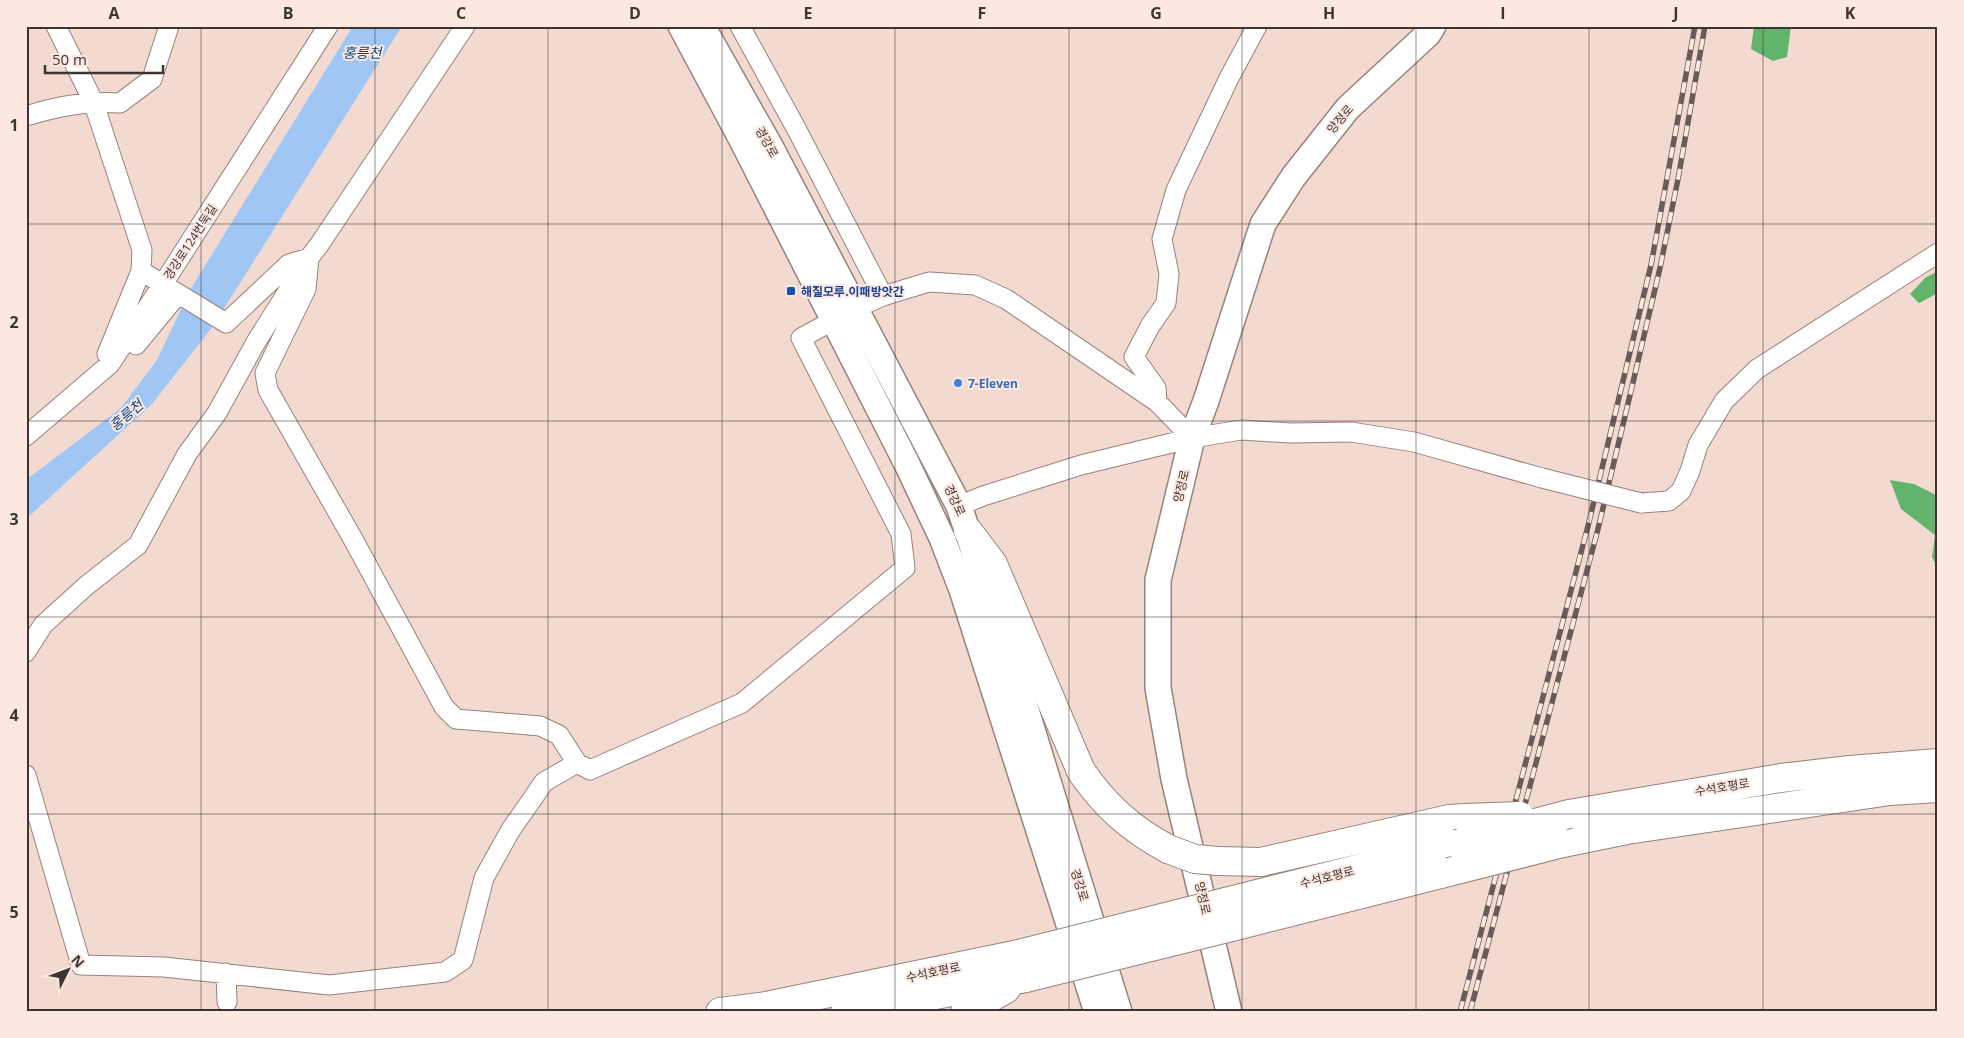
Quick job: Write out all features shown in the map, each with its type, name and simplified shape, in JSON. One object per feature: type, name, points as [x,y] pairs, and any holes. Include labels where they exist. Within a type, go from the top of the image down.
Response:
[{"type":"highway","points":[[964,518],[993,564],[1081,771],[1098,796],[1120,817],[1144,836],[1168,849],[1195,859],[1260,862],[1449,819],[1569,814]]},
{"type":"highway","name":"수석호평로","points":[[1228,915],[1457,844],[1569,814],[1791,777],[1850,770],[1938,764]]},
{"type":"highway","name":"수석호평로","points":[[845,1012],[1228,915],[1449,872],[1563,843],[1627,830],[1890,791],[1938,788]]},
{"type":"highway","points":[[965,1012],[1022,966]]},
{"type":"highway","name":"수석호평로","points":[[720,1012],[1022,966]]},
{"type":"main road","name":"경강로","points":[[681,26],[834,320],[938,529],[962,590],[1097,1012]]},
{"type":"main road","name":"경강로","points":[[702,26],[771,148],[964,518],[1014,671],[1119,1012]]},
{"type":"main road","name":"양정로","points":[[1229,1012],[1174,779],[1158,688],[1158,580],[1192,438],[1206,401],[1263,224],[1294,176],[1348,108],[1428,34],[1433,26]]},
{"type":"street","points":[[56,26],[93,101],[142,250],[141,271],[100,372]]},
{"type":"street","points":[[26,116],[54,108],[93,101],[120,103],[152,79],[169,26]]},
{"type":"street","name":"경강로124번둑길","points":[[26,436],[110,364],[170,289],[328,26]]},
{"type":"street","points":[[26,652],[43,624],[86,586],[138,545],[187,454],[217,413],[256,342],[309,258],[464,26]]},
{"type":"street","points":[[740,26],[797,130],[883,296]]},
{"type":"street","points":[[1157,402],[1156,388],[1134,357],[1150,326],[1166,303],[1169,274],[1162,239],[1176,190],[1229,78],[1257,26]]},
{"type":"street","points":[[964,518],[983,496],[1081,465],[1192,438],[1241,430],[1351,432],[1414,442],[1640,503],[1669,500],[1681,491],[1690,471],[1698,445],[1724,401],[1757,369],[1938,253]]},
{"type":"street","points":[[141,271],[226,323],[289,264],[309,258]]},
{"type":"street","points":[[309,258],[306,289],[265,372],[268,390],[353,539],[444,707],[456,719],[540,726],[560,735],[577,763],[590,770],[742,703],[905,568],[901,534],[801,338],[856,308],[883,296],[929,282],[976,285],[1006,299],[1157,402],[1192,438]]},
{"type":"street","points":[[26,775],[81,964],[164,967],[329,985],[445,972],[463,960],[484,878],[510,831],[544,782],[577,763]]},
{"type":"street","points":[[226,973],[227,1002]]},
{"type":"green space","points":[[1754,26],[1791,26],[1787,57],[1773,61],[1751,49]]},
{"type":"green space","points":[[1938,271],[1938,293],[1919,303],[1910,294],[1925,278]]},
{"type":"green space","points":[[1890,480],[1914,484],[1938,496],[1938,569],[1932,557],[1935,535],[1901,509]]},
{"type":"water","name":"홍릉천","points":[[353,26],[402,26],[213,326],[152,404],[26,519],[26,480],[121,408],[157,360],[190,290]]},
{"type":"railway","points":[[1460,1012],[1588,526],[1651,265],[1695,26]]},
{"type":"railway","points":[[1470,1012],[1598,529],[1626,412],[1660,268],[1705,26]]},
{"type":"place","name":"해질모루.이패방앗간","points":[[791,291]]},
{"type":"place","name":"7-Eleven","points":[[958,383]]}]
